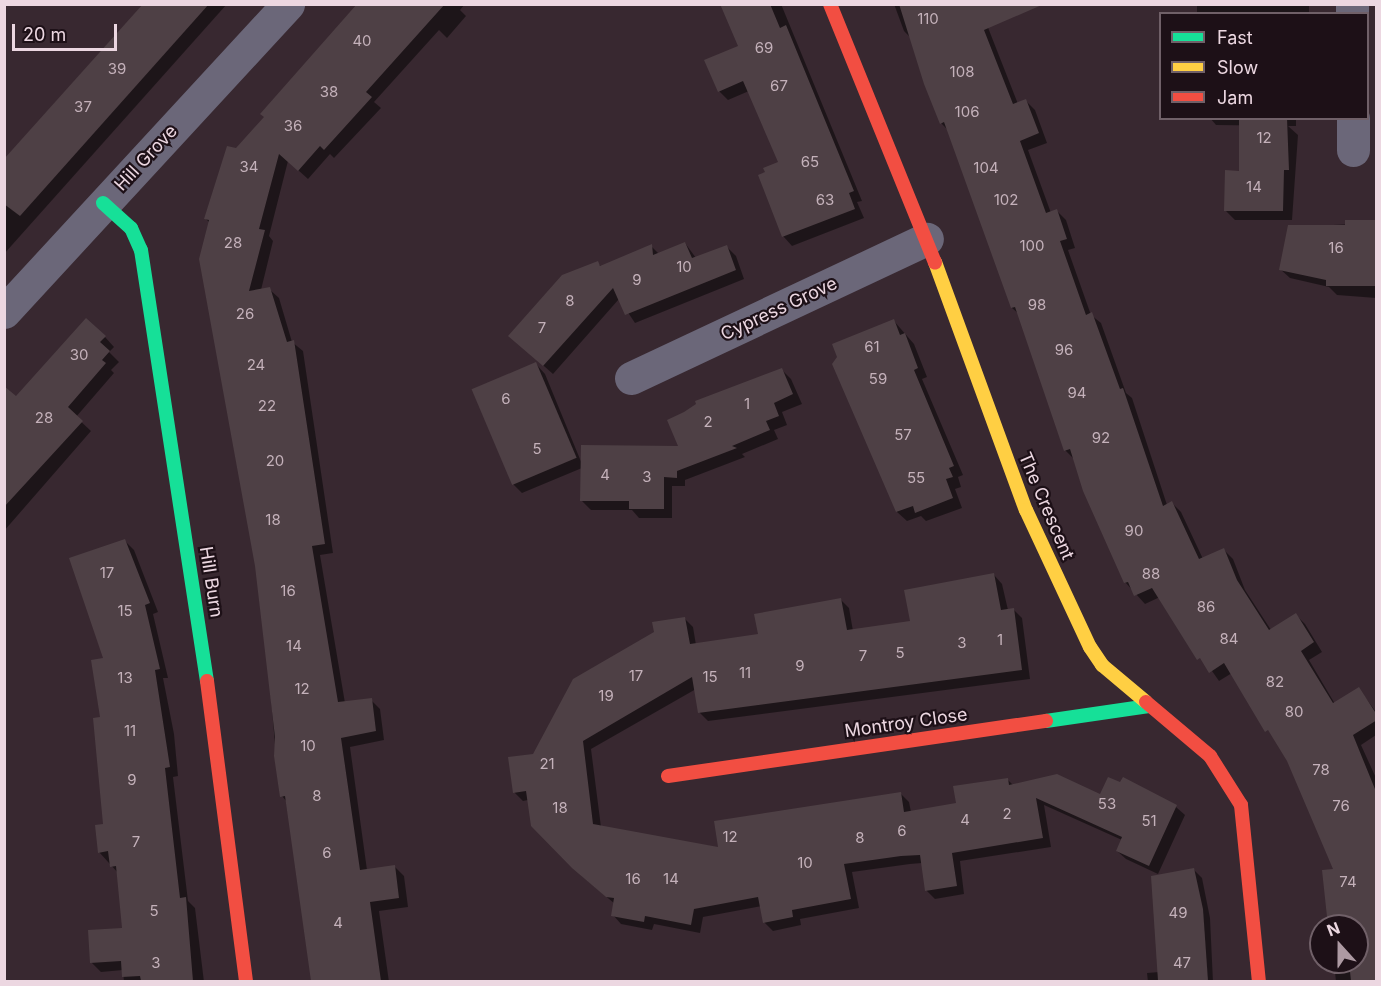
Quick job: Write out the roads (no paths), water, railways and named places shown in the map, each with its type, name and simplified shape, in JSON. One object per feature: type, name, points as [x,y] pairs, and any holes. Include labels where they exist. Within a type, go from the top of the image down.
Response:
[{"type":"street","name":"Hill Grove","points":[[4,312],[288,4]]},
{"type":"street","name":"The Crescent","points":[[830,4],[927,239],[1026,510],[1090,647],[1102,665],[1210,756],[1241,806],[1259,981]]},
{"type":"street","name":"Hill Burn","points":[[103,203],[131,228],[141,250],[200,631],[246,981]]},
{"type":"street","name":"Cypress Grove","points":[[631,378],[927,239]]},
{"type":"street","name":"Montroy Close","points":[[668,776],[1149,706]]}]
